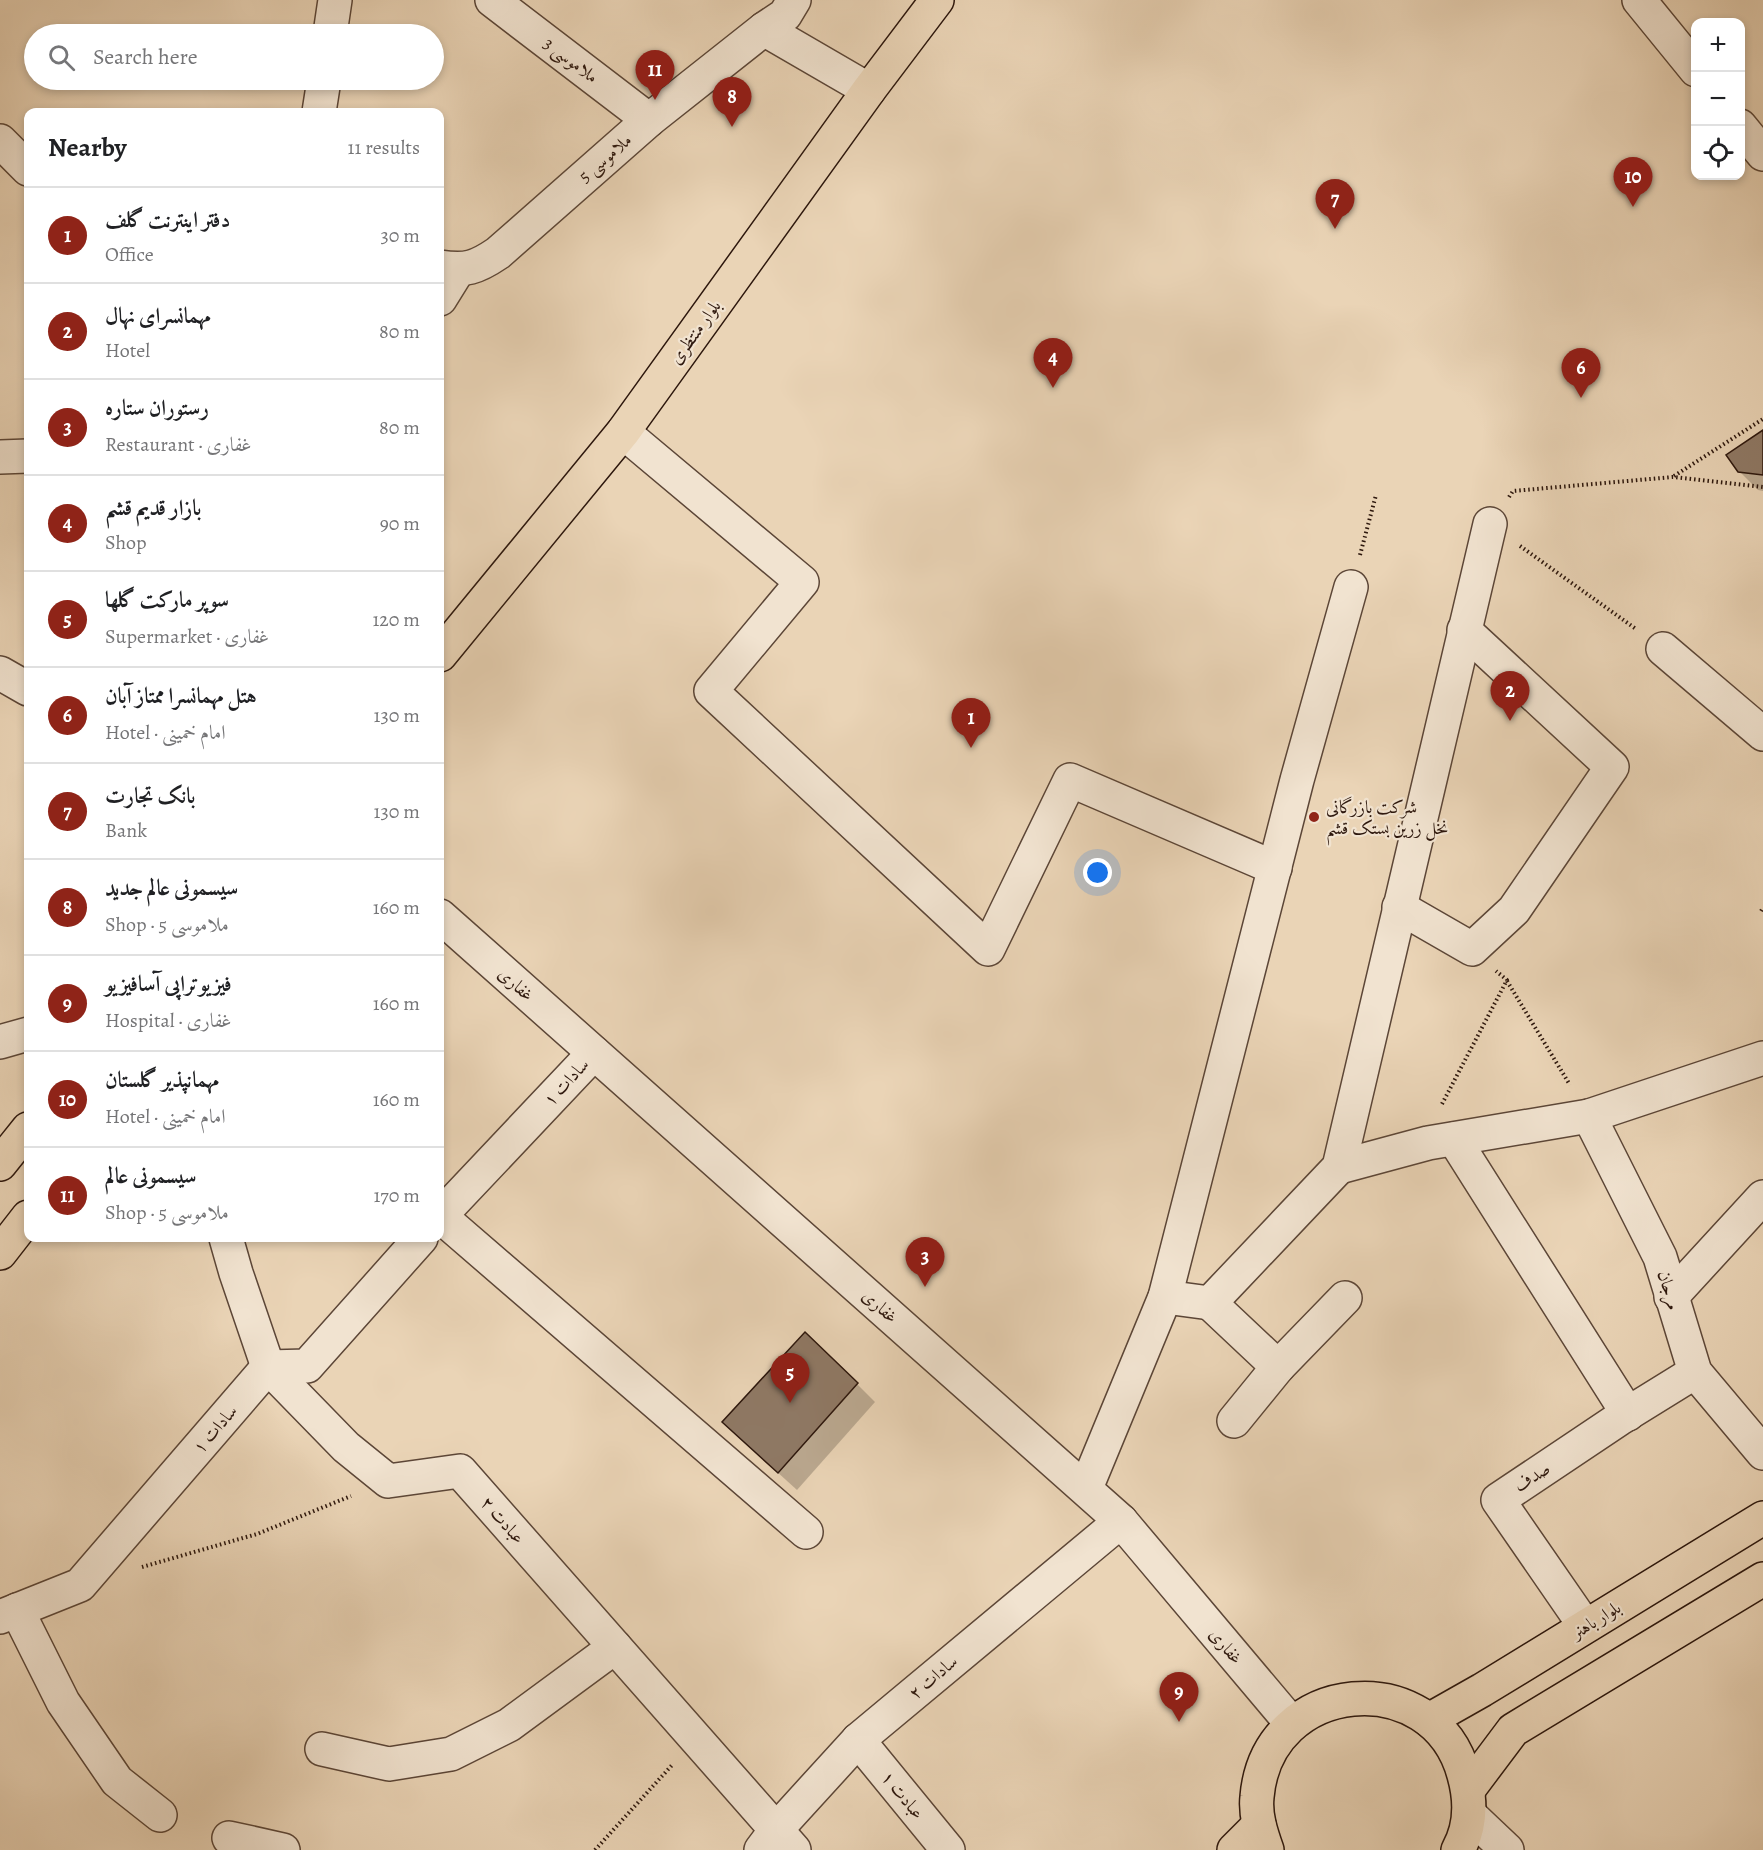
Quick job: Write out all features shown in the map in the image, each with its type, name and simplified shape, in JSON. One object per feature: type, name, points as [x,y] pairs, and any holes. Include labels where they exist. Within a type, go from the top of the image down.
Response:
[{"type":"main road","name":"بلوار منتظری","points":[[444,650],[623,432],[869,90],[937,0]]},
{"type":"main road","points":[[0,1164],[24,1134]]},
{"type":"main road","points":[[0,1253],[24,1222]]},
{"type":"main road","name":"بلوار باهنر","points":[[1429,1720],[1763,1518]]},
{"type":"main road","points":[[1469,1802],[1513,1730],[1763,1579]]},
{"type":"main road","points":[[1234,1850],[1263,1838],[1257,1798],[1262,1770],[1274,1745],[1292,1724],[1316,1708],[1345,1698],[1375,1698],[1403,1705],[1429,1720],[1448,1740],[1461,1763],[1469,1802],[1463,1841],[1458,1850]]},
{"type":"street","points":[[331,24],[335,0]]},
{"type":"street","name":"ملاموسی 3","points":[[492,0],[649,120]]},
{"type":"street","name":"ملاموسی 5","points":[[449,268],[478,266],[498,252],[649,120],[785,15],[794,0]]},
{"type":"street","points":[[1639,0],[1691,65]]},
{"type":"street","points":[[764,29],[869,90]]},
{"type":"street","points":[[320,108],[322,90]]},
{"type":"street","points":[[1745,132],[1763,154]]},
{"type":"street","points":[[0,141],[24,165]]},
{"type":"street","points":[[444,285],[449,268]]},
{"type":"street","points":[[623,432],[802,582],[711,692],[988,949],[1070,780],[1275,868]]},
{"type":"street","points":[[0,457],[24,456]]},
{"type":"street","points":[[1210,1303],[1339,1167],[1490,524]]},
{"type":"street","points":[[1086,1488],[1165,1297],[1297,780],[1351,587]]},
{"type":"street","points":[[1399,907],[1472,949],[1514,910],[1612,767],[1464,630]]},
{"type":"street","points":[[1663,649],[1763,734]]},
{"type":"street","points":[[0,673],[24,687]]},
{"type":"street","name":"غفاری","points":[[444,920],[1121,1521],[1292,1724]]},
{"type":"street","points":[[0,1042],[24,1035]]},
{"type":"street","name":"سادات ۱","points":[[444,1212],[594,1053]]},
{"type":"street","points":[[1339,1167],[1454,1138],[1589,1116],[1763,1058]]},
{"type":"street","name":"مرجان","points":[[1589,1116],[1660,1257],[1695,1371],[1763,1453]]},
{"type":"street","points":[[1454,1138],[1628,1414]]},
{"type":"street","points":[[1671,1297],[1763,1197]]},
{"type":"street","points":[[444,1219],[806,1532]]},
{"type":"street","points":[[227,1242],[268,1367],[346,1447],[388,1481]]},
{"type":"street","points":[[268,1367],[307,1366],[417,1242]]},
{"type":"street","points":[[1165,1297],[1210,1303],[1278,1367]]},
{"type":"street","points":[[1234,1421],[1278,1367],[1345,1298]]},
{"type":"street","name":"سادات ۱","points":[[9,1614],[80,1585],[268,1367]]},
{"type":"street","name":"صدف","points":[[1585,1626],[1498,1500],[1695,1371]]},
{"type":"street","name":"عبادت ۲","points":[[388,1481],[460,1471],[696,1739],[777,1843]]},
{"type":"street","name":"سادات ۲","points":[[777,1843],[858,1740],[1121,1521]]},
{"type":"street","points":[[9,1614],[63,1701],[117,1781],[160,1815]]},
{"type":"street","points":[[322,1749],[389,1764],[451,1754],[509,1725],[615,1647]]},
{"type":"street","name":"عبادت ۱","points":[[858,1740],[948,1850]]},
{"type":"street","points":[[1469,1802],[1507,1850]]},
{"type":"street","points":[[230,1838],[283,1850]]},
{"type":"path","points":[[1673,477],[1763,419]]},
{"type":"path","points":[[1663,649],[1490,524],[1513,491],[1673,477],[1763,487]]},
{"type":"path","points":[[1351,587],[1376,495]]},
{"type":"path","points":[[1472,949],[1507,980],[1589,1116]]},
{"type":"path","points":[[1420,1145],[1507,980]]},
{"type":"path","points":[[135,1569],[257,1534],[388,1481]]},
{"type":"path","points":[[595,1850],[696,1739]]},
{"type":"building","points":[[1763,430],[1763,475],[1738,472],[1726,455]]},
{"type":"building","points":[[805,1332],[858,1383],[778,1473],[722,1422]]},
{"type":"place","name":"سیسمونی عالم","points":[[655,100]]},
{"type":"place","name":"سیسمونی عالم جدید","points":[[732,127]]},
{"type":"place","name":"مهمانپذیر گلستان","points":[[1633,207]]},
{"type":"place","name":"بانک تجارت","points":[[1335,229]]},
{"type":"place","name":"بازار قدیم قشم","points":[[1053,388]]},
{"type":"place","name":"هتل مهمانسرا ممتاز آبان","points":[[1581,398]]},
{"type":"place","name":"مهمانسرای نهال","points":[[1510,721]]},
{"type":"place","name":"دفتر اینترنت گلف","points":[[971,748]]},
{"type":"place","name":"شرکت بازرگانی نخل زرین بستک قشم","points":[[1314,817]]},
{"type":"place","name":"رستوران ستاره","points":[[925,1287]]},
{"type":"place","name":"سوپر مارکت گلها","points":[[790,1403]]},
{"type":"place","name":"فیزیوتراپی آسافیزیو","points":[[1179,1722]]}]
